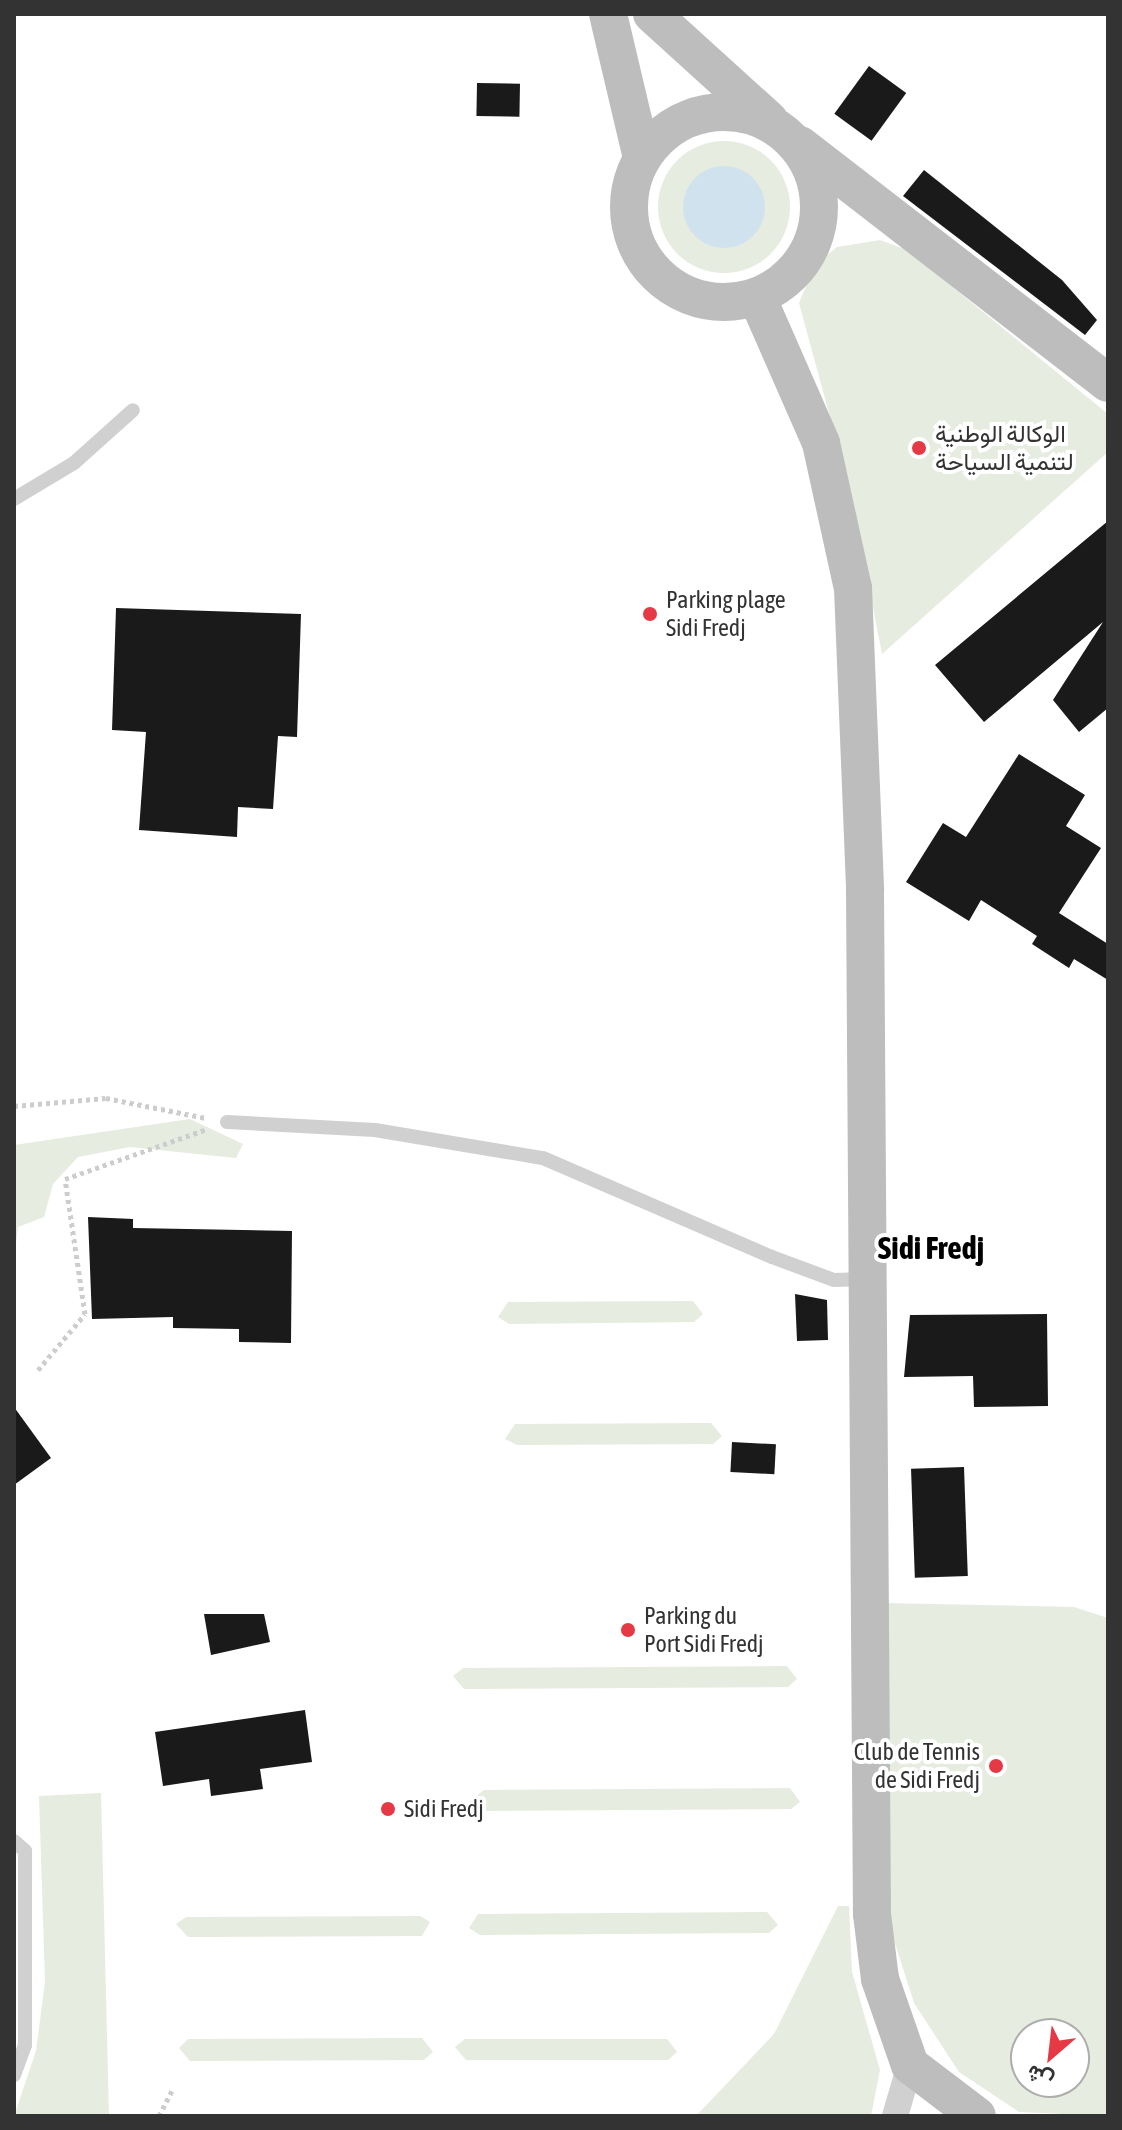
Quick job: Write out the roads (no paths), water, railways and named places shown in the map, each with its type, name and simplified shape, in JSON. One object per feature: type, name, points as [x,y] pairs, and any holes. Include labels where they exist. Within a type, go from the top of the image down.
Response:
[{"type":"main road","points":[[608,14],[642,158],[629,215],[651,268],[699,299],[757,297],[794,271],[816,233],[813,172],[779,129],[727,112],[702,114],[668,131],[642,158]]},
{"type":"main road","points":[[652,14],[779,129],[1108,383]]},
{"type":"main road","points":[[757,297],[821,443],[853,588],[869,1279],[872,1914],[887,2009],[910,2065],[970,2114]]},
{"type":"street","points":[[895,2116],[910,2065]]},
{"type":"lane","points":[[14,499],[74,463],[133,410]]},
{"type":"lane","points":[[227,1122],[375,1130],[543,1158],[834,1280],[869,1279]]},
{"type":"lane","points":[[14,1841],[25,1851],[25,2045],[14,2075]]},
{"type":"water","points":[[724,166],[740,169],[753,178],[762,191],[765,207],[762,223],[753,236],[740,245],[724,248],[708,245],[695,236],[686,223],[683,207],[686,191],[695,178],[708,169]]},
{"type":"place","name":"الوكالة الوطنية لتنمية السياحة","points":[[919,448]]},
{"type":"place","name":"Parking plage Sidi Fredj","points":[[650,614]]},
{"type":"place","name":"Parking du Port Sidi Fredj","points":[[628,1630]]},
{"type":"place","name":"Club de Tennis de Sidi Fredj","points":[[996,1766]]},
{"type":"place","name":"Sidi Fredj","points":[[388,1809]]},
{"type":"district","name":"Sidi Fredj","points":[[931,1248]]}]
